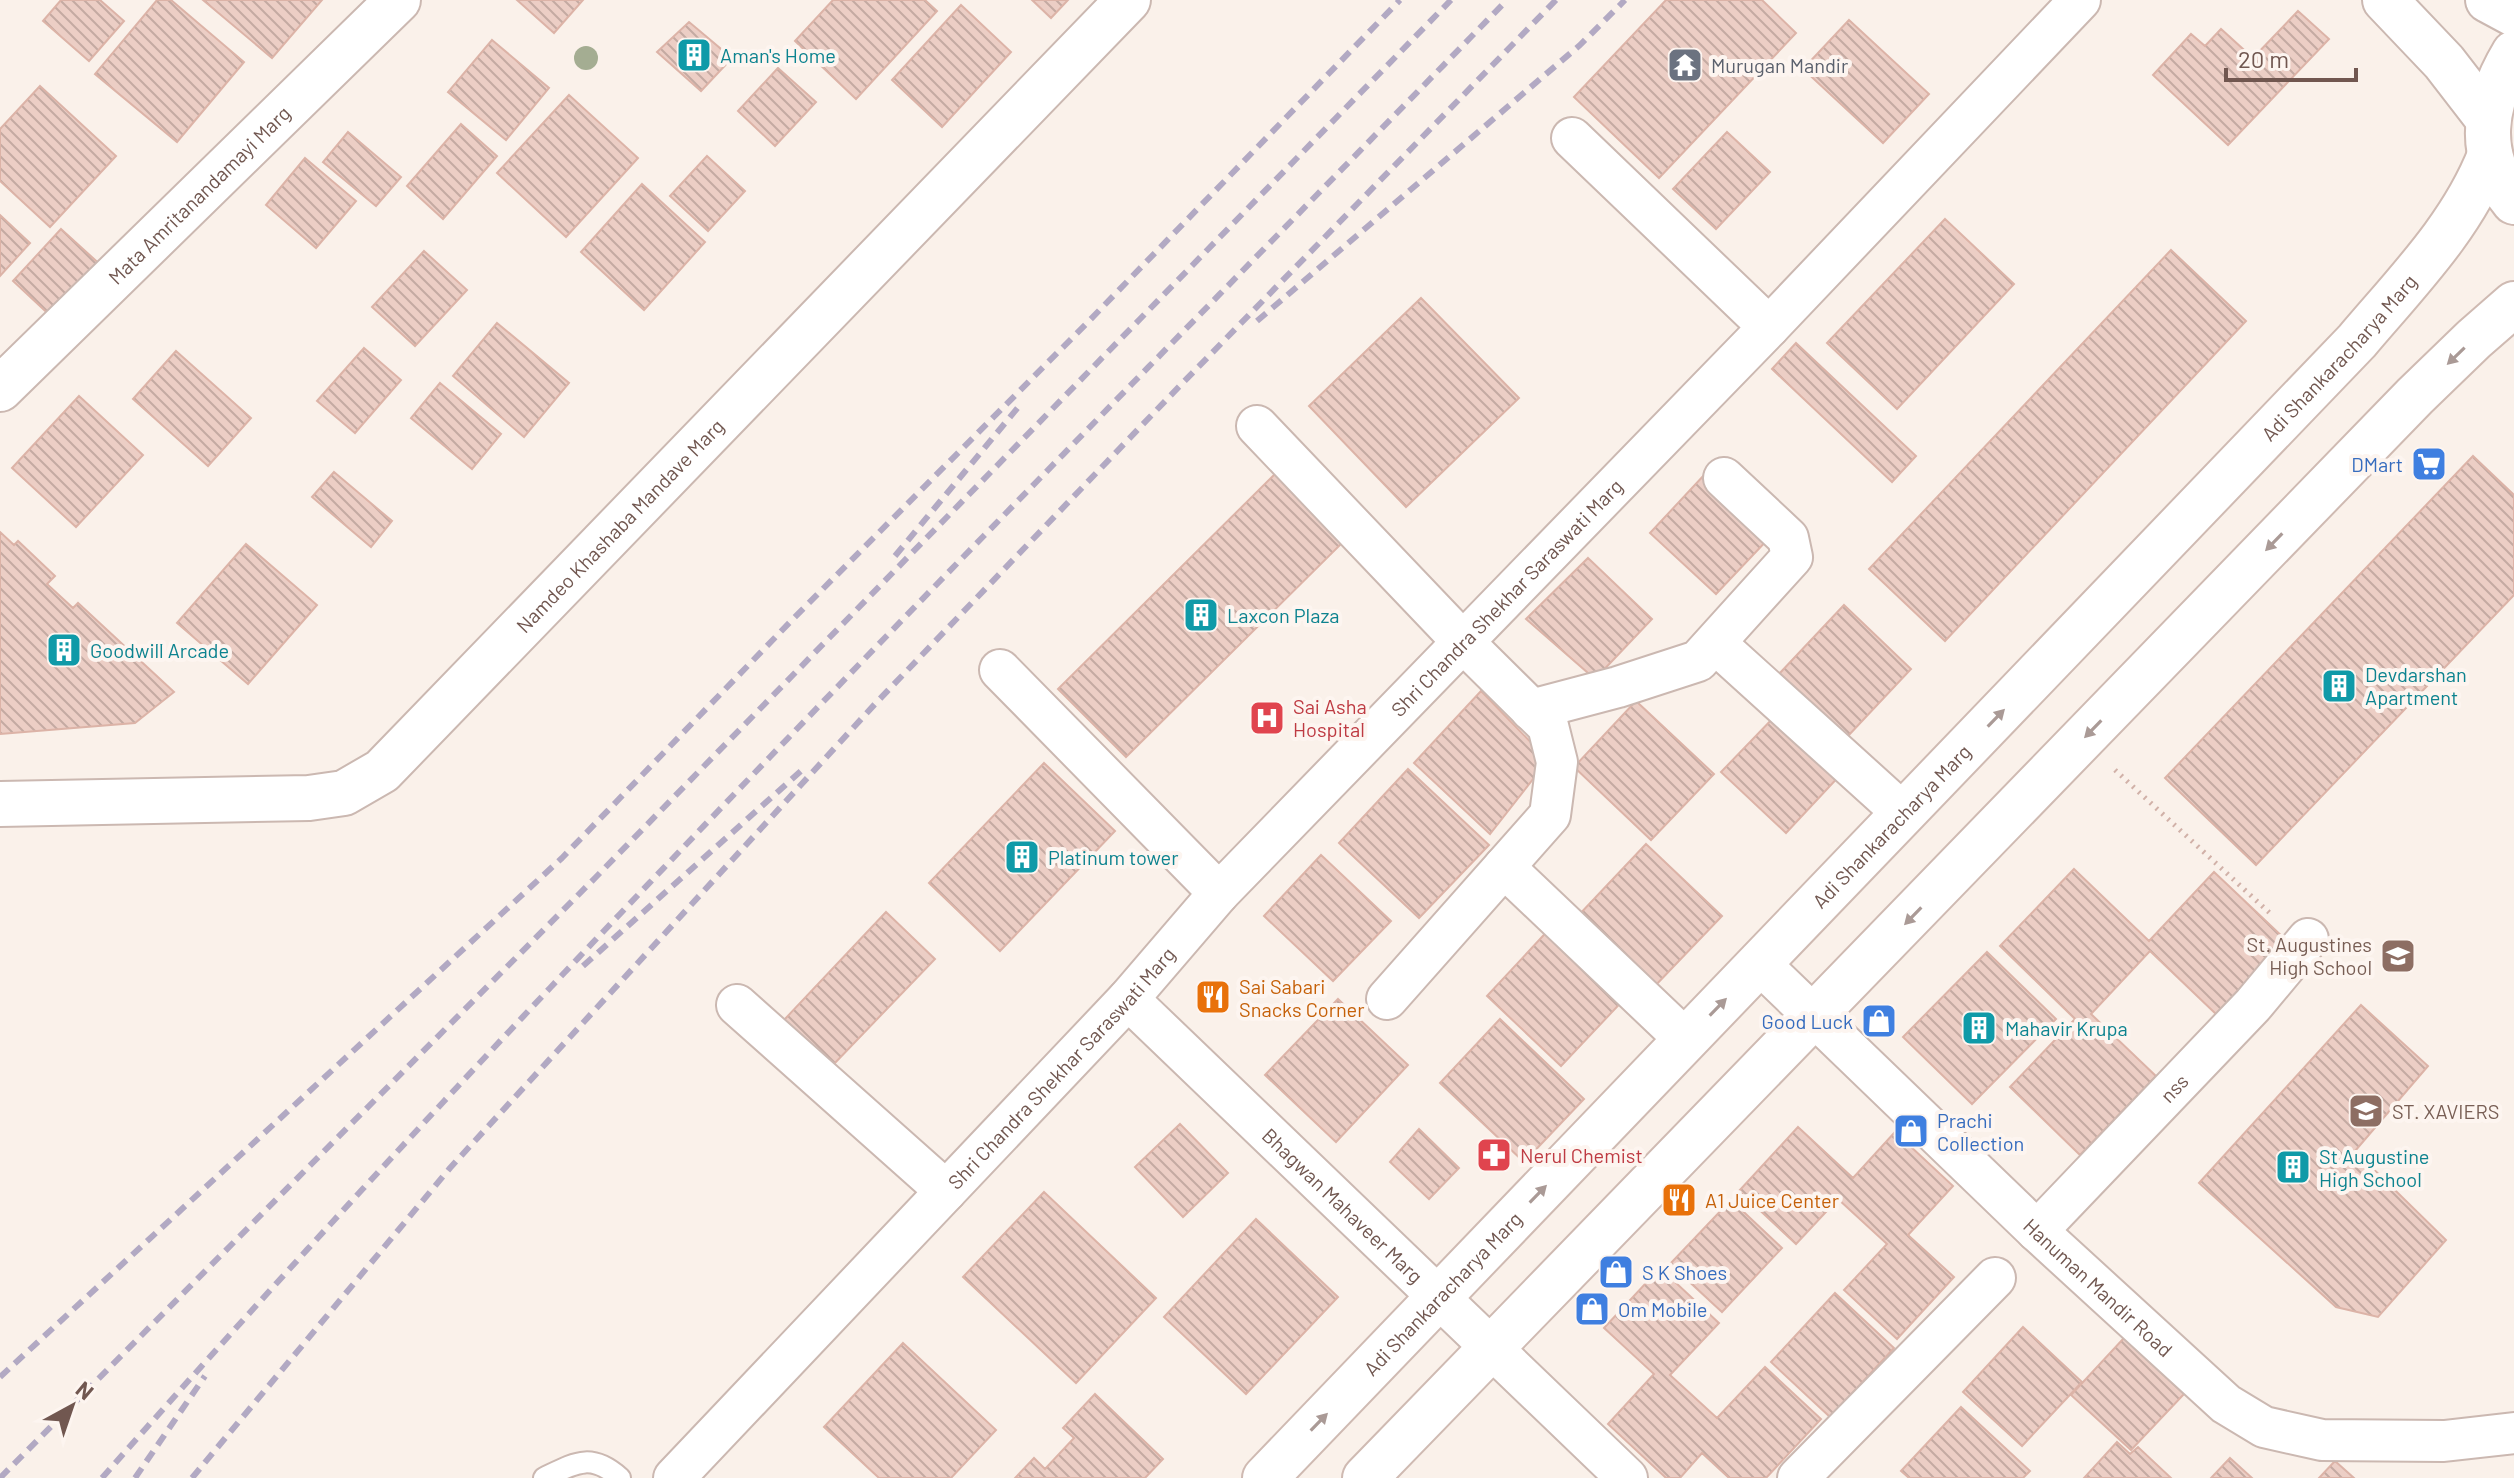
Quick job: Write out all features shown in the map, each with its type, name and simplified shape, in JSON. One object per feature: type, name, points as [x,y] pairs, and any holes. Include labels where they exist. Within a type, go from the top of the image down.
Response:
[{"type":"main road","name":"Mata Amritanandamayi Marg","points":[[0,389],[398,0]]},
{"type":"main road","name":"Namdeo Khashaba Mandave Marg","points":[[0,804],[309,798],[344,793],[382,771],[1128,0]]},
{"type":"main road","points":[[2385,0],[2444,62],[2489,137],[2503,188],[2514,202]]},
{"type":"main road","points":[[2488,0],[2514,14]]},
{"type":"main road","name":"Adi Shankaracharya Marg","points":[[1265,1478],[2357,341],[2460,216],[2478,186],[2496,84],[2514,53]]},
{"type":"main road","points":[[1365,1478],[2404,407],[2514,304]]},
{"type":"street","name":"Shri Chandra Shekhar Saraswati Marg","points":[[674,1478],[1128,999],[1214,898],[1769,327],[2080,0]]},
{"type":"street","points":[[1572,138],[1769,327]]},
{"type":"street","points":[[1257,426],[1463,642],[1548,726],[1557,762],[1550,815],[1387,999]]},
{"type":"street","points":[[1531,710],[1698,661],[1792,557],[1788,538],[1724,478]]},
{"type":"street","points":[[1715,643],[1904,814]]},
{"type":"street","points":[[1000,670],[1214,898]]},
{"type":"street","points":[[1009,718],[1214,898]]},
{"type":"street","points":[[1504,867],[1686,1040]]},
{"type":"street","name":"nss","points":[[2037,1231],[2253,1005],[2306,942]]},
{"type":"street","name":"Hanuman Mandir Road","points":[[1760,964],[2037,1231],[2226,1404],[2264,1427],[2322,1440],[2444,1441],[2514,1433]]},
{"type":"street","name":"Bhagwan Mahaveer Marg","points":[[1128,999],[1627,1478]]},
{"type":"street","points":[[737,1005],[946,1191]]},
{"type":"street","points":[[1798,1478],[1995,1278]]},
{"type":"lane","points":[[544,1478],[577,1462],[606,1465],[620,1478]]},
{"type":"path","points":[[2115,770],[2306,942]]},
{"type":"building","points":[[61,0],[100,0],[124,21],[89,61],[43,21]]},
{"type":"building","points":[[157,0],[171,0],[244,62],[177,142],[95,74]]},
{"type":"building","points":[[203,0],[322,0],[272,58]]},
{"type":"building","points":[[517,0],[583,0],[554,33]]},
{"type":"building","points":[[833,0],[925,0],[937,11],[856,99],[795,41]]},
{"type":"building","points":[[1032,0],[1068,0],[1051,18]]},
{"type":"building","name":"Murugan Mandir","points":[[1666,0],[1762,0],[1796,33],[1659,178],[1574,97]]},
{"type":"building","points":[[961,5],[1011,52],[942,127],[892,80]]},
{"type":"building","points":[[2298,11],[2329,39],[2228,145],[2153,75],[2191,34],[2205,46],[2221,29],[2253,58]]},
{"type":"building","points":[[1849,20],[1929,94],[1883,143],[1803,69]]},
{"type":"building","name":"Aman's Home","points":[[689,22],[732,58],[701,91],[657,52]]},
{"type":"building","points":[[492,40],[549,88],[506,140],[448,92]]},
{"type":"building","points":[[778,68],[816,102],[775,146],[738,111]]},
{"type":"building","points":[[40,86],[116,156],[50,227],[0,181],[0,129]]},
{"type":"building","points":[[569,95],[638,158],[566,237],[497,173]]},
{"type":"building","points":[[461,124],[497,156],[443,219],[407,186]]},
{"type":"building","points":[[348,132],[401,177],[376,206],[323,162]]},
{"type":"building","points":[[1727,132],[1770,172],[1716,229],[1673,189]]},
{"type":"building","points":[[707,156],[745,191],[708,231],[670,196]]},
{"type":"building","points":[[305,158],[356,201],[316,248],[266,205]]},
{"type":"building","points":[[642,184],[705,242],[644,310],[581,252]]},
{"type":"building","points":[[0,215],[30,243],[0,276]]},
{"type":"building","points":[[1945,219],[2014,284],[1897,409],[1827,343]]},
{"type":"building","points":[[61,229],[104,268],[55,320],[13,281]]},
{"type":"building","points":[[2171,250],[2246,321],[1945,641],[1869,569]]},
{"type":"building","points":[[424,251],[467,290],[415,346],[372,307]]},
{"type":"building","points":[[1421,298],[1519,398],[1406,507],[1309,406]]},
{"type":"building","points":[[497,323],[569,383],[524,437],[453,376]]},
{"type":"building","points":[[1796,343],[1916,456],[1892,482],[1772,369]]},
{"type":"building","points":[[364,348],[401,380],[355,433],[317,401]]},
{"type":"building","points":[[176,351],[251,418],[208,466],[133,399]]},
{"type":"building","points":[[440,383],[501,434],[472,469],[411,418]]},
{"type":"building","points":[[79,396],[143,455],[76,527],[12,468]]},
{"type":"building","name":"Devdarshan Apartment","points":[[2473,456],[2514,495],[2514,595],[2256,865],[2165,778]]},
{"type":"building","points":[[334,472],[392,521],[371,547],[312,497]]},
{"type":"building","name":"Laxcon Plaza","points":[[1276,473],[1344,541],[1126,757],[1058,689]]},
{"type":"building","points":[[1706,473],[1771,536],[1716,594],[1650,533]]},
{"type":"building","name":"Goodwill Arcade","points":[[0,532],[14,545],[18,541],[55,576],[47,584],[73,608],[78,603],[174,692],[135,723],[0,734]]},
{"type":"building","points":[[246,544],[317,605],[248,684],[177,623]]},
{"type":"building","points":[[1588,558],[1652,619],[1595,679],[1526,619]]},
{"type":"building","points":[[1844,605],[1911,669],[1847,737],[1779,674]]},
{"type":"building","points":[[1481,691],[1548,760],[1490,834],[1414,763]]},
{"type":"building","points":[[1636,701],[1714,774],[1651,840],[1574,767]]},
{"type":"building","points":[[1779,712],[1843,772],[1786,833],[1721,772]]},
{"type":"building","name":"Platinum tower","points":[[1044,763],[1115,831],[1000,951],[929,883]]},
{"type":"building","points":[[1408,769],[1489,845],[1419,918],[1339,843]]},
{"type":"building","points":[[1646,844],[1722,916],[1652,989],[1576,918]]},
{"type":"building","points":[[1321,855],[1391,921],[1333,981],[1264,916]]},
{"type":"building","points":[[2074,869],[2149,941],[2214,872],[2286,940],[2216,1014],[2150,951],[2091,1014],[2156,1076],[2080,1155],[2010,1087],[2075,1019],[2000,946]]},
{"type":"building","points":[[886,912],[935,959],[832,1066],[784,1020]]},
{"type":"building","points":[[1555,923],[1630,993],[1561,1066],[1487,996]]},
{"type":"building","name":"Mahavir Krupa","points":[[1987,952],[2056,1019],[1972,1104],[1903,1037]]},
{"type":"building","points":[[1338,999],[1408,1065],[1336,1142],[1265,1075]]},
{"type":"building","name":"St Augustine High School","points":[[2361,1005],[2428,1066],[2355,1151],[2446,1240],[2378,1317],[2336,1307],[2199,1183]]},
{"type":"building","points":[[1500,1019],[1584,1099],[1524,1162],[1440,1083]]},
{"type":"building","points":[[1180,1124],[1228,1173],[1183,1217],[1135,1167]]},
{"type":"building","points":[[1798,1127],[1853,1178],[1895,1132],[1953,1186],[1908,1235],[1954,1277],[1897,1339],[1844,1290],[1887,1244],[1838,1199],[1796,1244],[1739,1191]]},
{"type":"building","points":[[1419,1129],[1459,1168],[1429,1199],[1390,1162]]},
{"type":"building","points":[[1044,1192],[1156,1298],[1076,1383],[963,1277]]},
{"type":"building","points":[[1731,1200],[1782,1248],[1722,1312],[1670,1264]]},
{"type":"building","points":[[1256,1219],[1338,1297],[1246,1394],[1164,1317]]},
{"type":"building","points":[[1660,1268],[1719,1323],[1670,1375],[1717,1418],[1765,1367],[1821,1419],[1766,1478],[1729,1478],[1702,1453],[1680,1478],[1666,1478],[1608,1424],[1654,1374],[1604,1328]]},
{"type":"building","points":[[1835,1293],[1894,1348],[1830,1417],[1771,1362]]},
{"type":"building","points":[[2023,1327],[2082,1382],[2022,1446],[1963,1392]]},
{"type":"building","points":[[2124,1338],[2184,1394],[2131,1450],[2071,1395]]},
{"type":"building","points":[[903,1343],[996,1430],[951,1478],[879,1478],[824,1427]]},
{"type":"building","points":[[1095,1394],[1163,1459],[1145,1478],[1015,1478],[1034,1458],[1045,1469],[1074,1438],[1063,1428]]},
{"type":"building","points":[[1961,1407],[2030,1471],[2023,1478],[1909,1478],[1901,1471]]},
{"type":"building","points":[[2117,1442],[2130,1454],[2138,1447],[2171,1478],[2084,1478]]},
{"type":"building","points":[[2230,1458],[2252,1478],[2211,1478]]},
{"type":"building","points":[[2335,1461],[2354,1478],[2319,1478]]},
{"type":"railway","points":[[0,1377],[562,858],[1400,0]]},
{"type":"railway","points":[[0,1478],[596,877],[1451,0]]},
{"type":"railway","points":[[102,1478],[272,1288],[619,915],[1507,0]]},
{"type":"railway","points":[[192,1478],[450,1168],[875,704],[1556,0]]},
{"type":"railway","points":[[1257,321],[1580,45],[1625,0]]},
{"type":"railway","points":[[895,556],[1020,405]]},
{"type":"railway","points":[[583,966],[801,771]]},
{"type":"railway","points":[[135,1478],[205,1376]]},
{"type":"place","name":"Aman's Home","points":[[694,55]]},
{"type":"place","name":"Murugan Mandir","points":[[1685,65]]},
{"type":"place","name":"DMart","points":[[2429,464]]},
{"type":"place","name":"Laxcon Plaza","points":[[1201,615]]},
{"type":"place","name":"Goodwill Arcade","points":[[64,650]]},
{"type":"place","name":"Devdarshan Apartment","points":[[2339,686]]},
{"type":"place","name":"Sai Asha Hospital","points":[[1267,718]]},
{"type":"place","name":"Platinum tower","points":[[1022,857]]},
{"type":"place","name":"St. Augustines High School","points":[[2398,956]]},
{"type":"place","name":"Sai Sabari Snacks Corner","points":[[1213,997]]},
{"type":"place","name":"Good Luck","points":[[1879,1021]]},
{"type":"place","name":"Mahavir Krupa","points":[[1979,1028]]},
{"type":"place","name":"ST. XAVIERS","points":[[2366,1111]]},
{"type":"place","name":"Prachi Collection","points":[[1911,1131]]},
{"type":"place","name":"Nerul Chemist","points":[[1494,1155]]},
{"type":"place","name":"St Augustine High School","points":[[2293,1167]]},
{"type":"place","name":"A1 Juice Center","points":[[1679,1200]]},
{"type":"place","name":"S K Shoes","points":[[1616,1272]]},
{"type":"place","name":"Om Mobile","points":[[1592,1309]]}]
